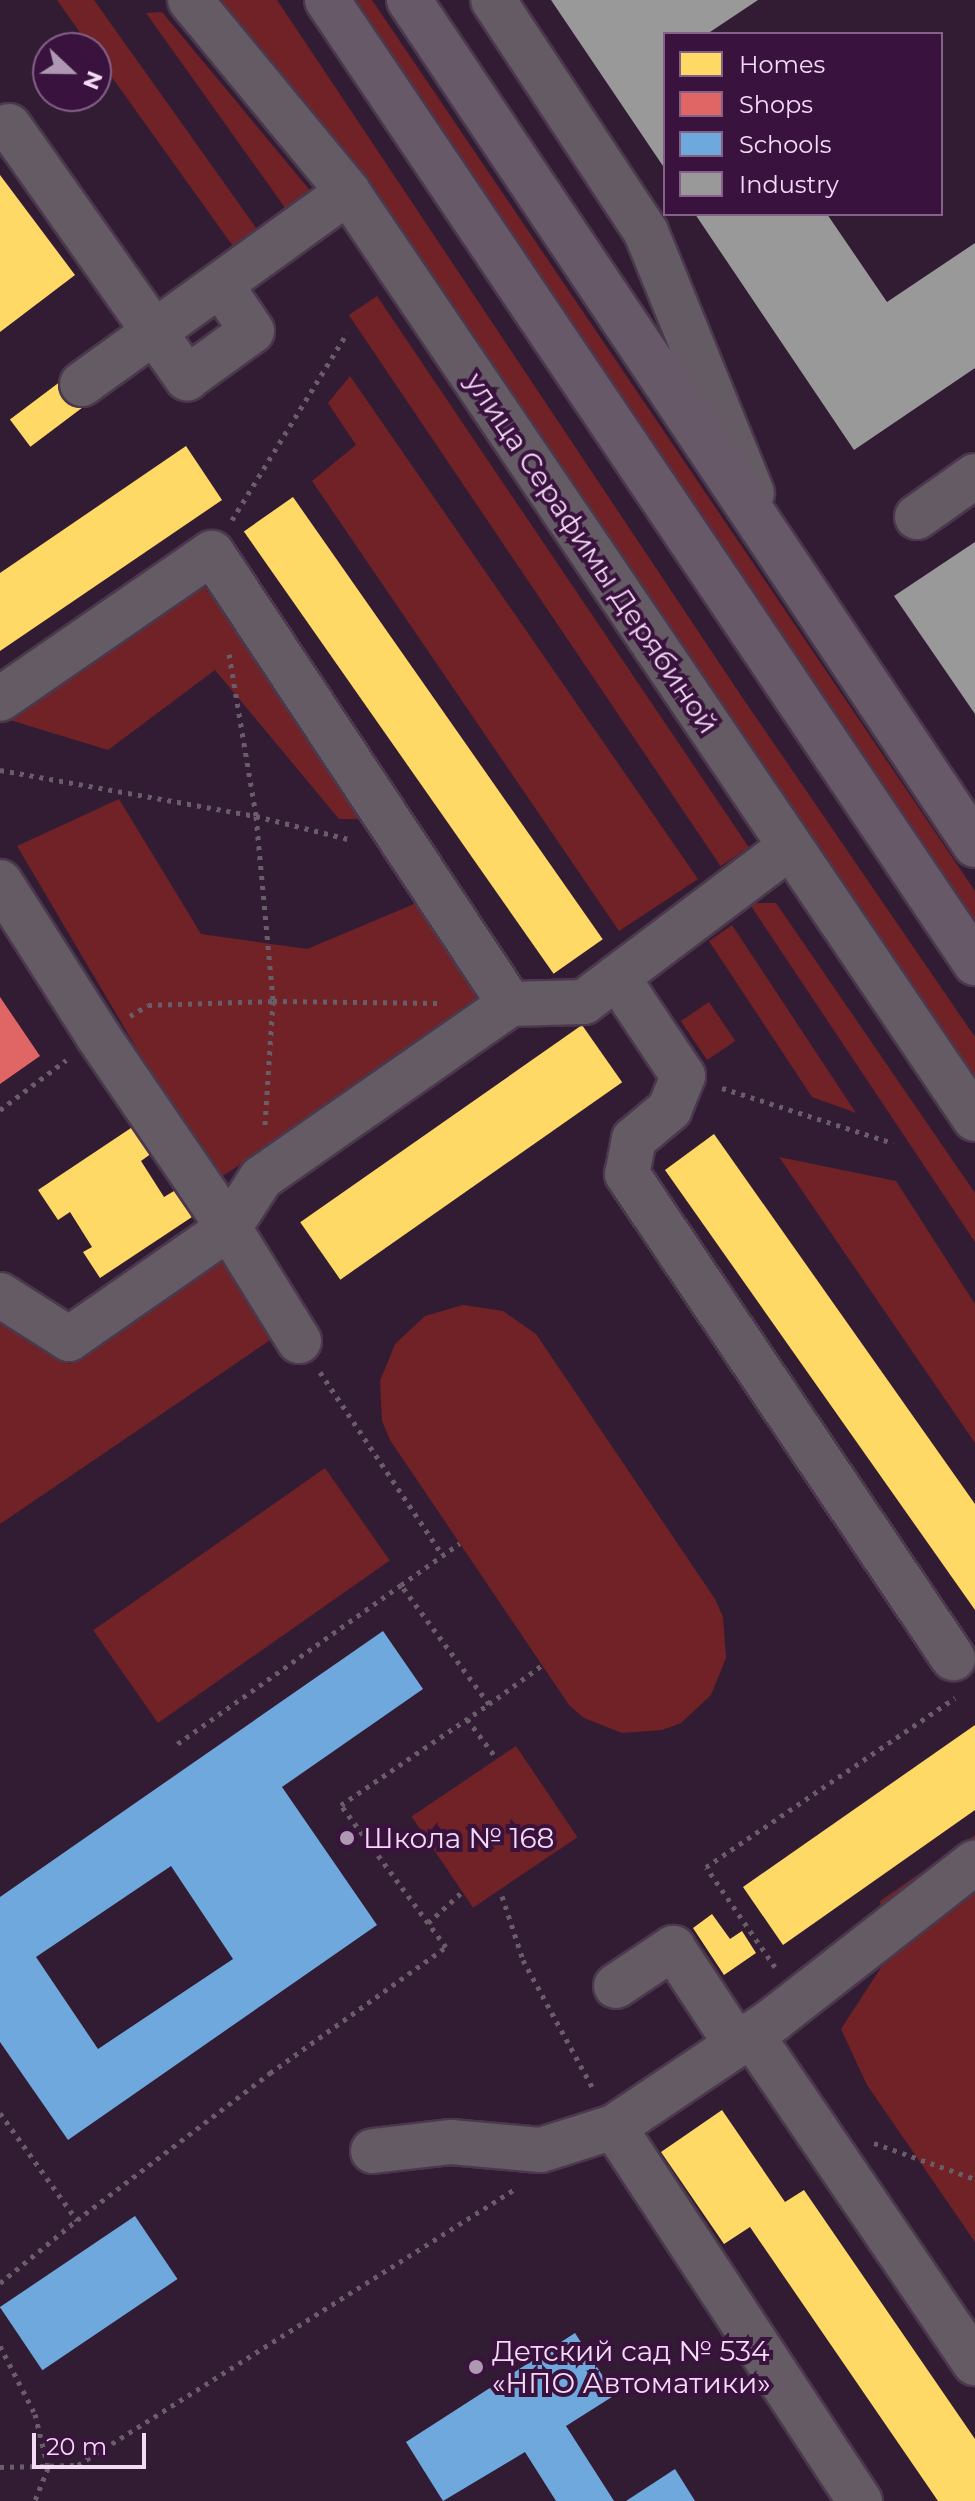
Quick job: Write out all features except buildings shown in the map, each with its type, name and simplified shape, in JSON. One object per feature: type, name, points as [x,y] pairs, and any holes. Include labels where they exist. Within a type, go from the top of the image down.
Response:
[{"type":"main road","points":[[327,0],[975,963]]},
{"type":"main road","points":[[409,0],[775,551],[975,845]]},
{"type":"street","name":"улица Серафимы Дерябиной","points":[[190,0],[348,192],[975,1119]]},
{"type":"street","points":[[493,0],[646,232],[775,551]]},
{"type":"street","points":[[9,126],[155,332]]},
{"type":"street","points":[[82,384],[348,192]]},
{"type":"street","points":[[917,517],[975,476]]},
{"type":"street","points":[[0,699],[212,553],[510,1004]]},
{"type":"street","points":[[0,1295],[69,1339],[229,1228],[261,1178],[510,1004],[584,1002],[790,847]]},
{"type":"street","points":[[0,882],[98,1036],[229,1228],[299,1341]]},
{"type":"street","points":[[617,977],[683,1076],[670,1109],[634,1139],[627,1174],[957,1676]]},
{"type":"street","points":[[373,2151],[451,2142],[541,2150],[614,2127],[798,2001],[975,1862]]},
{"type":"street","points":[[616,1986],[673,1948],[811,2122],[975,2363]]},
{"type":"street","points":[[614,2127],[860,2501]]},
{"type":"path","points":[[212,553],[347,333]]},
{"type":"path","points":[[227,646],[256,816],[273,1001],[261,1178]]},
{"type":"path","points":[[0,770],[256,816],[411,855]]},
{"type":"path","points":[[299,1341],[442,1554]]},
{"type":"path","points":[[177,1744],[460,1543]]},
{"type":"path","points":[[401,1585],[489,1704]]},
{"type":"path","points":[[0,2283],[77,2220],[270,2073],[446,1947],[341,1805],[542,1665]]},
{"type":"path","points":[[798,2001],[706,1867],[957,1676]]},
{"type":"path","points":[[467,1719],[497,1759]]},
{"type":"path","points":[[428,1923],[463,1891]]},
{"type":"path","points":[[502,1896],[523,1960],[614,2127]]},
{"type":"path","points":[[0,2113],[77,2220]]},
{"type":"path","points":[[811,2122],[975,2179]]},
{"type":"path","points":[[0,2467],[78,2465],[520,2186]]},
{"type":"path","points":[[0,2346],[35,2414],[48,2468],[35,2501]]},
{"type":"shaded area","points":[[57,0],[94,0],[259,232],[235,249],[112,77],[112,32],[80,32]]},
{"type":"shaded area","points":[[207,0],[277,0],[742,697],[975,1037],[975,1077],[719,702]]},
{"type":"shaded area","points":[[348,0],[372,0],[975,891],[975,933]]},
{"type":"shaded area","points":[[162,12],[313,194],[288,212],[146,13]]},
{"type":"shaded area","points":[[377,296],[749,847],[721,866],[349,315]]},
{"type":"shaded area","points":[[350,376],[698,879],[619,931],[312,481],[356,445],[328,403]]},
{"type":"shaded area","points":[[199,580],[372,819],[339,819],[215,670],[108,750],[0,717]]},
{"type":"shaded area","points":[[119,799],[201,934],[307,949],[431,897],[498,997],[215,1181],[17,846]]},
{"type":"shaded area","points":[[749,903],[776,903],[975,1193],[975,1242]]},
{"type":"shaded area","points":[[732,925],[856,1113],[812,1097],[709,941]]},
{"type":"shaded area","points":[[709,1002],[735,1041],[707,1060],[681,1021]]},
{"type":"shaded area","points":[[779,1157],[896,1181],[975,1304],[975,1443]]},
{"type":"shaded area","points":[[224,1255],[282,1332],[0,1524],[0,1318],[70,1364]]},
{"type":"shaded area","points":[[463,1305],[503,1311],[536,1334],[715,1599],[723,1617],[726,1658],[711,1695],[681,1723],[662,1730],[622,1733],[584,1718],[569,1705],[390,1440],[382,1421],[380,1381],[395,1344],[425,1316]]},
{"type":"shaded area","points":[[325,1468],[390,1561],[158,1723],[93,1630]]},
{"type":"shaded area","points":[[516,1746],[578,1837],[473,1908],[412,1816]]},
{"type":"shaded area","points":[[975,1835],[975,2242],[867,2085],[841,2029],[886,1960],[880,1901]]},
{"type":"place","name":"Школа № 168","points":[[347,1838]]},
{"type":"place","name":"Детский сад № 534 «НПО Автоматики»","points":[[476,2367]]}]
